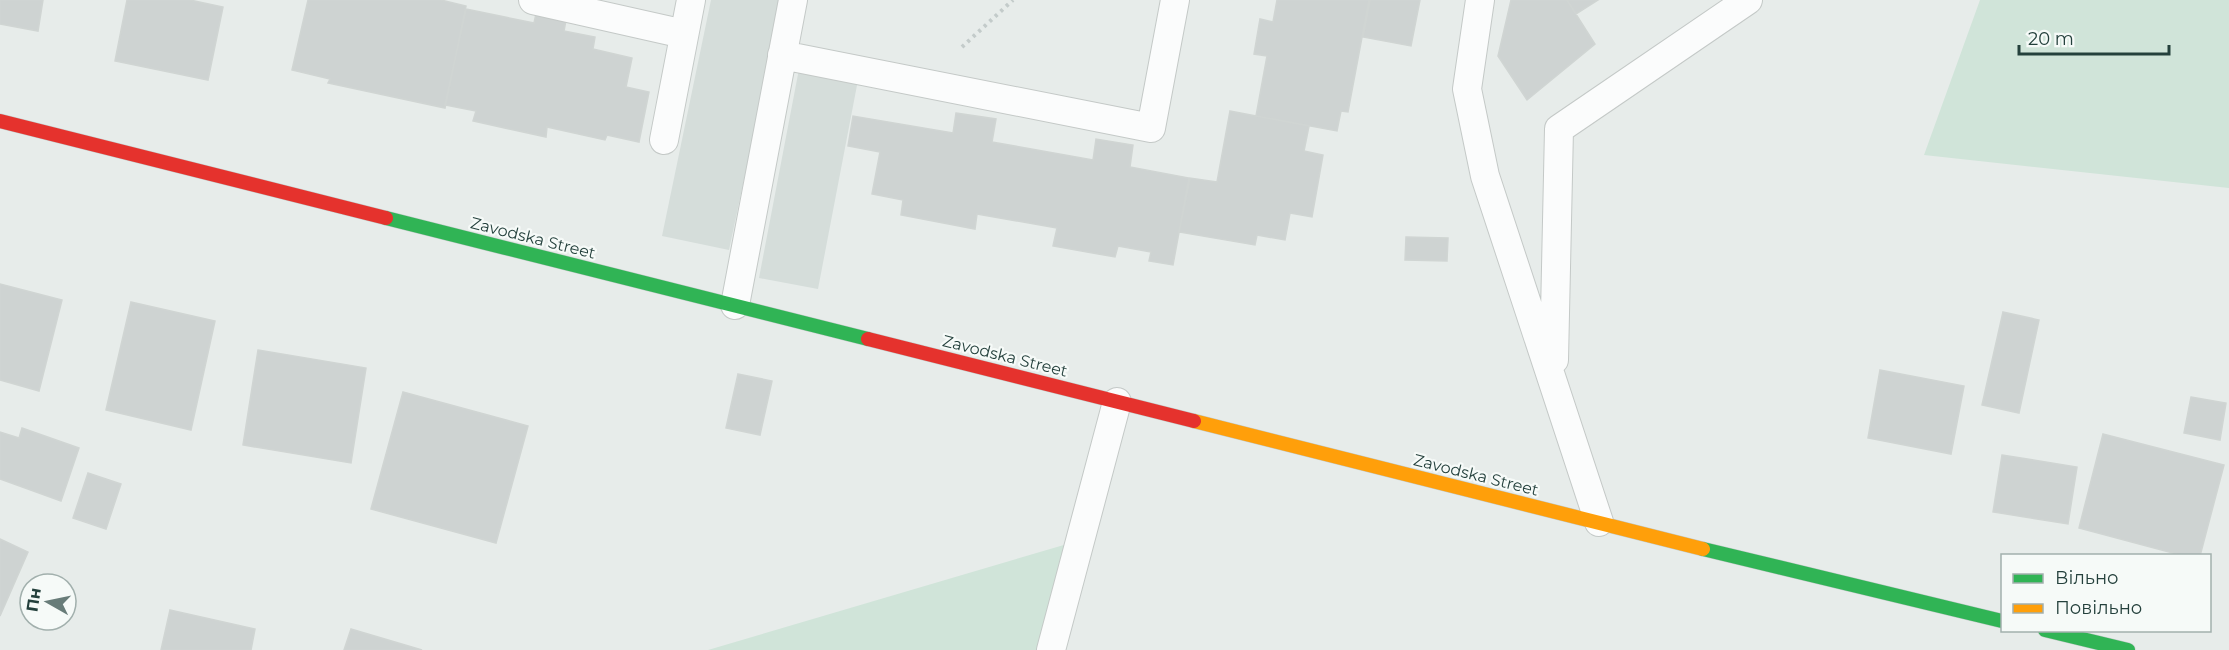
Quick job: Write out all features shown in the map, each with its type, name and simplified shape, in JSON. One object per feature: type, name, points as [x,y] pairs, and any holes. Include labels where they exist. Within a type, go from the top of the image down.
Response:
[{"type":"main road","name":"Zavodska Street","points":[[0,121],[1117,402],[2001,621]]},
{"type":"main road","points":[[2053,632],[2128,650]]},
{"type":"lane","points":[[532,0],[684,34]]},
{"type":"lane","points":[[664,140],[691,0]]},
{"type":"lane","points":[[735,305],[793,0]]},
{"type":"lane","points":[[782,55],[1151,128],[1175,0]]},
{"type":"lane","points":[[1480,0],[1467,89],[1485,176],[1599,522]]},
{"type":"lane","points":[[1553,383],[1559,129],[1748,0]]},
{"type":"lane","points":[[1051,650],[1117,402]]},
{"type":"path","points":[[924,83],[1013,0]]},
{"type":"shaded area","points":[[711,0],[782,0],[729,250],[662,236]]},
{"type":"shaded area","points":[[799,69],[858,80],[818,289],[759,278]]},
{"type":"green space","points":[[1980,0],[2229,0],[2229,188],[1924,155]]},
{"type":"green space","points":[[1074,542],[1048,650],[708,650]]},
{"type":"building","points":[[0,0],[43,0],[38,31],[0,24]]},
{"type":"building","points":[[127,0],[190,0],[223,7],[208,80],[115,61]]},
{"type":"building","points":[[308,0],[441,0],[466,6],[445,108],[328,83],[330,79],[292,70]]},
{"type":"building","points":[[1277,0],[1369,0],[1348,112],[1341,111],[1337,131],[1256,116],[1267,56],[1254,54],[1260,19],[1273,22]]},
{"type":"building","points":[[1370,0],[1420,0],[1411,46],[1363,37]]},
{"type":"building","points":[[1511,0],[1567,0],[1595,44],[1527,100],[1498,56]]},
{"type":"building","points":[[1567,0],[1598,0],[1576,14]]},
{"type":"building","points":[[466,9],[534,23],[536,14],[566,20],[564,31],[595,37],[593,49],[632,58],[626,87],[649,92],[639,142],[607,135],[605,140],[547,127],[546,137],[473,121],[476,111],[445,105]]},
{"type":"building","points":[[1230,111],[1309,126],[1304,151],[1323,155],[1312,217],[1290,213],[1285,240],[1257,235],[1255,245],[1179,232],[1190,178],[1217,182]]},
{"type":"building","points":[[956,113],[996,119],[992,142],[1093,160],[1096,139],[1133,145],[1130,167],[1189,178],[1173,265],[1149,261],[1151,252],[1118,246],[1115,257],[1053,246],[1057,228],[977,214],[975,229],[901,215],[903,200],[872,194],[880,152],[848,146],[853,116],[953,133]]},
{"type":"building","points":[[1406,237],[1448,238],[1447,261],[1405,260]]},
{"type":"building","points":[[0,284],[62,300],[39,391],[0,380]]},
{"type":"building","points":[[131,302],[215,321],[191,430],[106,410]]},
{"type":"building","points":[[2003,312],[2039,320],[2019,413],[1982,405]]},
{"type":"building","points":[[258,350],[366,368],[351,463],[243,445]]},
{"type":"building","points":[[1880,370],[1964,386],[1951,454],[1868,438]]},
{"type":"building","points":[[738,374],[772,381],[760,435],[726,428]]},
{"type":"building","points":[[403,392],[528,426],[496,543],[371,509]]},
{"type":"building","points":[[2191,397],[2226,403],[2220,440],[2184,433]]},
{"type":"building","points":[[22,428],[79,448],[61,501],[0,479],[0,432],[19,438]]},
{"type":"building","points":[[2103,434],[2224,465],[2201,554],[2176,554],[2079,528]]},
{"type":"building","points":[[2002,455],[2077,467],[2068,524],[1993,512]]},
{"type":"building","points":[[88,473],[121,484],[106,529],[73,518]]},
{"type":"building","points":[[0,539],[28,552],[0,616]]},
{"type":"building","points":[[170,610],[255,629],[251,650],[161,650]]},
{"type":"building","points":[[351,629],[422,650],[344,650]]},
{"type":"traffic: fast","points":[[386,218],[868,339]]},
{"type":"traffic: fast","points":[[1703,549],[2001,621]]},
{"type":"traffic: fast","points":[[2053,632],[2128,650]]},
{"type":"traffic: slow","points":[[1194,421],[1703,549]]},
{"type":"traffic: jam","points":[[0,121],[386,218]]},
{"type":"traffic: jam","points":[[868,339],[1194,421]]}]
